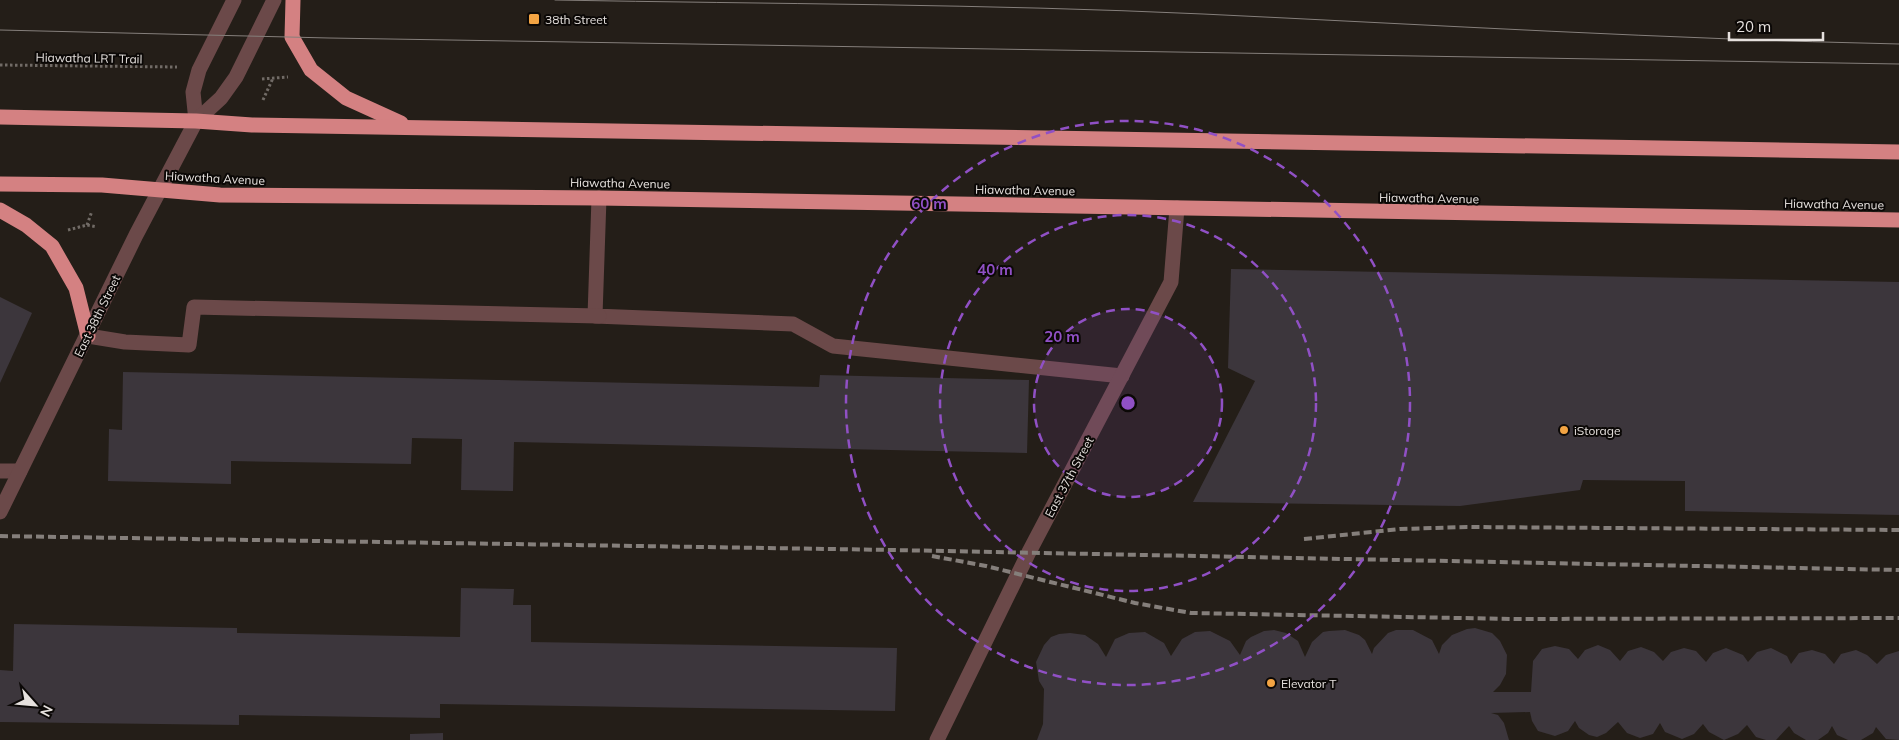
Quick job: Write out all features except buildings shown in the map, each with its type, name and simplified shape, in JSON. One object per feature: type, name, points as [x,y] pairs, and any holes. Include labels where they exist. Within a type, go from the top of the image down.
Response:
[{"type":"highway","points":[[293,0],[292,37],[311,70],[346,98],[407,126]]},
{"type":"highway","points":[[0,117],[196,121],[252,125],[407,126],[1899,152]]},
{"type":"highway","name":"Hiawatha Avenue","points":[[0,184],[102,185],[220,195],[599,198],[1899,220]]},
{"type":"highway","points":[[0,210],[26,225],[52,246],[76,288],[88,336]]},
{"type":"street","points":[[196,121],[193,92],[198,70],[234,0]]},
{"type":"street","name":"East 38th Street","points":[[0,512],[136,235],[196,121],[221,98],[236,77],[274,0]]},
{"type":"street","points":[[599,198],[595,316],[599,316]]},
{"type":"street","name":"East 37th Street","points":[[937,740],[1019,573],[1171,282],[1177,208]]},
{"type":"street","points":[[88,336],[125,342],[190,345],[194,307],[599,316],[793,324],[833,346],[1122,376]]},
{"type":"street","points":[[0,471],[20,471]]},
{"type":"path","name":"Hiawatha LRT Trail","points":[[0,65],[179,67]]},
{"type":"path","points":[[253,80],[296,76]]},
{"type":"path","points":[[263,100],[272,78]]},
{"type":"path","points":[[87,225],[92,211]]},
{"type":"path","points":[[68,230],[87,225],[97,227]]},
{"type":"tram line","points":[[555,0],[960,6],[1122,11],[1638,35],[1899,44]]},
{"type":"tram line","points":[[0,30],[329,38],[1899,64]]},
{"type":"railway","points":[[1304,539],[1400,529],[1467,527],[1899,530]]},
{"type":"railway","points":[[0,536],[893,550],[1899,570]]},
{"type":"railway","points":[[932,556],[986,566],[1135,603],[1191,613],[1514,619],[1899,618]]},
{"type":"place","name":"38th Street","points":[[534,19]]},
{"type":"place","name":"iStorage","points":[[1564,430]]},
{"type":"place","name":"Elevator T","points":[[1271,683]]}]
